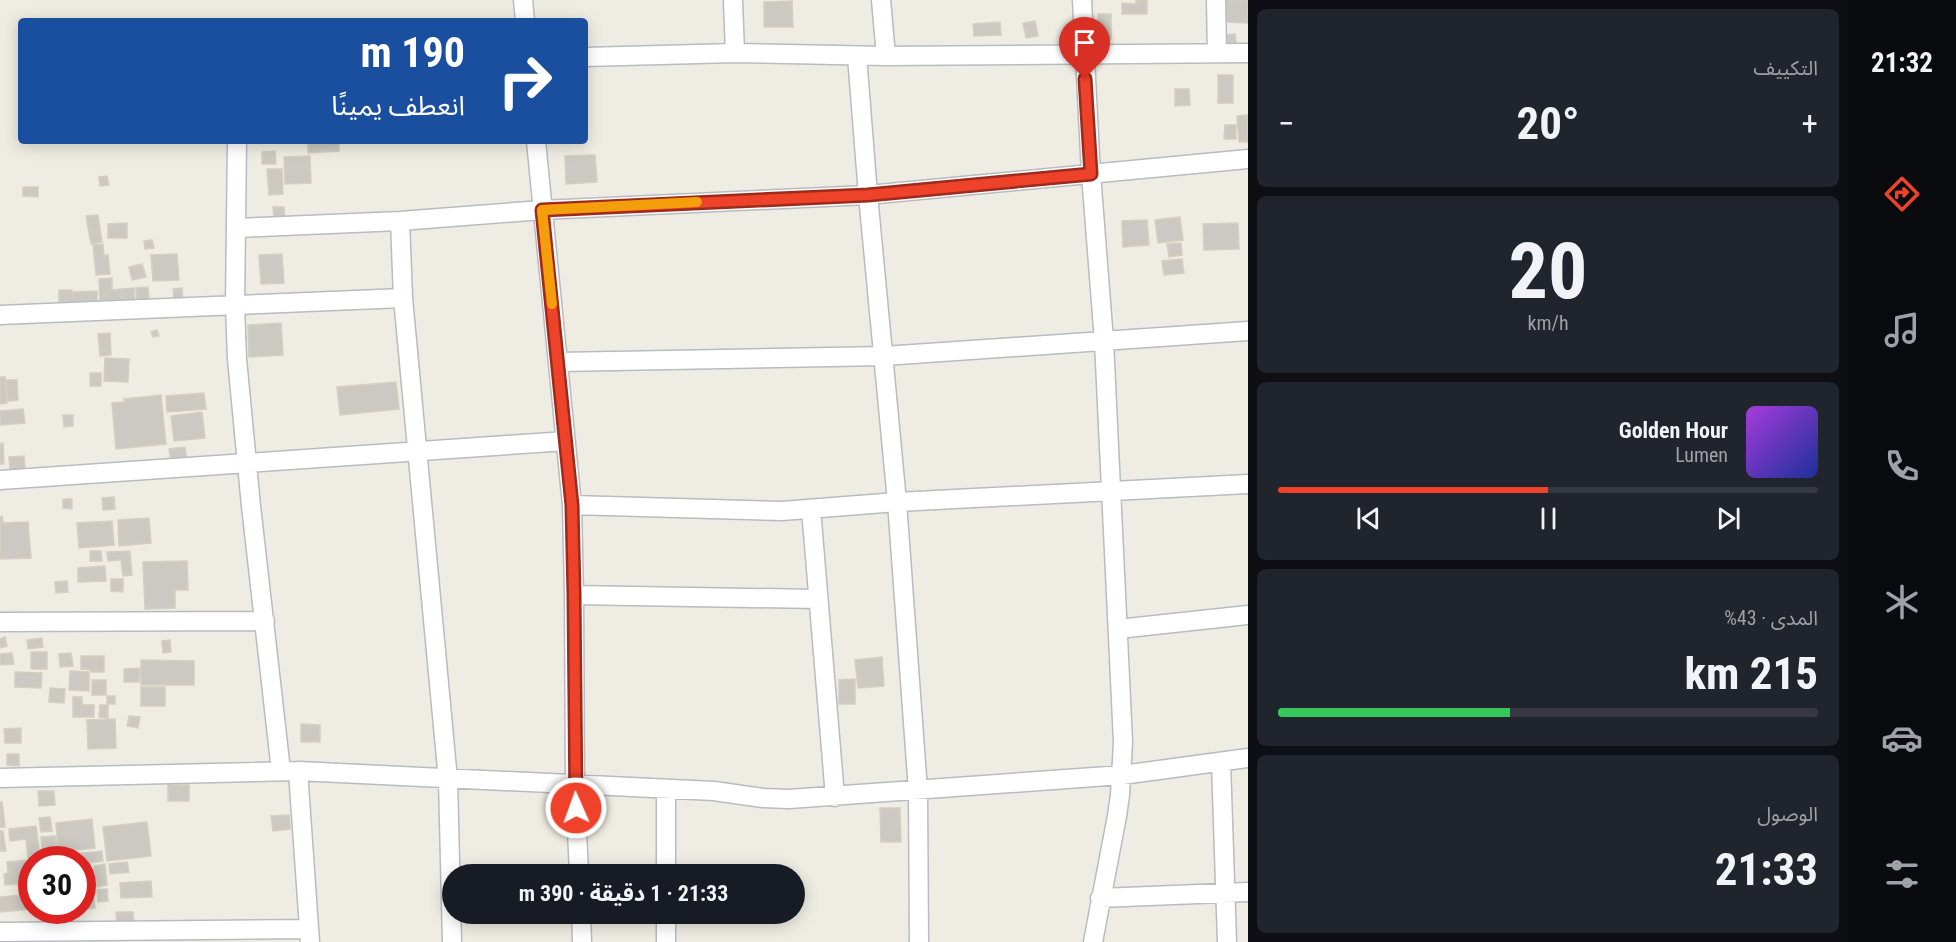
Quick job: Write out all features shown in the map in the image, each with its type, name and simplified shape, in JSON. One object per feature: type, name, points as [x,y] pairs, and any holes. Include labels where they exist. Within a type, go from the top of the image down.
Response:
[{"type":"street","points":[[523,0],[525,18]]},
{"type":"street","points":[[733,0],[735,53]]},
{"type":"street","points":[[881,0],[886,56]]},
{"type":"street","points":[[1082,0],[1091,174],[1104,340],[1123,742],[1117,816],[1093,942]]},
{"type":"street","points":[[1215,0],[1217,53]]},
{"type":"street","points":[[588,57],[735,53],[857,56],[1248,53]]},
{"type":"street","points":[[857,56],[897,502],[918,790],[919,942]]},
{"type":"street","points":[[0,932],[310,936],[289,771],[265,621],[246,463],[235,305],[237,144]]},
{"type":"street","points":[[536,144],[572,505],[575,786],[579,864]]},
{"type":"street","points":[[237,228],[400,221],[542,210],[868,195],[1248,159]]},
{"type":"street","points":[[400,221],[403,298],[448,780],[452,942]]},
{"type":"street","points":[[0,315],[403,298]]},
{"type":"street","points":[[559,362],[884,356],[1248,331]]},
{"type":"street","points":[[0,480],[566,441]]},
{"type":"street","points":[[572,505],[753,511],[1248,484]]},
{"type":"street","points":[[811,509],[835,797]]},
{"type":"street","points":[[574,595],[817,599]]},
{"type":"street","points":[[1118,628],[1248,615]]},
{"type":"street","points":[[0,622],[265,621]]},
{"type":"street","points":[[0,778],[289,771],[714,791],[772,799],[835,797],[1122,776],[1248,758]]},
{"type":"street","points":[[1221,762],[1227,942]]},
{"type":"street","points":[[666,789],[666,864]]},
{"type":"street","points":[[1100,898],[1248,892]]},
{"type":"street","points":[[581,924],[582,942]]},
{"type":"street","points":[[666,924],[666,942]]},
{"type":"building","points":[[1136,0],[1147,0],[1147,14],[1122,14],[1122,3],[1136,4]]},
{"type":"building","points":[[1226,0],[1248,0],[1248,23],[1226,22]]},
{"type":"building","points":[[792,1],[793,27],[764,27],[764,2]]},
{"type":"building","points":[[1098,14],[1111,14],[1111,39],[1099,39]]},
{"type":"building","points":[[1035,21],[1038,36],[1026,38],[1023,23]]},
{"type":"building","points":[[1000,22],[1001,35],[974,36],[973,24]]},
{"type":"building","points":[[1235,34],[1236,42],[1228,43],[1226,35]]},
{"type":"building","points":[[1218,75],[1233,75],[1233,103],[1218,103]]},
{"type":"building","points":[[1175,89],[1189,89],[1190,105],[1175,106]]},
{"type":"building","points":[[1248,115],[1248,142],[1239,142],[1237,116]]},
{"type":"building","points":[[1225,125],[1236,125],[1236,139],[1224,139]]},
{"type":"building","points":[[308,144],[339,144],[339,151],[308,153]]},
{"type":"building","points":[[275,151],[276,164],[262,164],[262,152]]},
{"type":"building","points":[[595,155],[597,182],[566,184],[565,156]]},
{"type":"building","points":[[310,156],[311,183],[285,184],[284,157]]},
{"type":"building","points":[[267,169],[282,169],[283,194],[269,195]]},
{"type":"building","points":[[107,176],[109,185],[100,186],[99,177]]},
{"type":"building","points":[[23,187],[38,187],[38,197],[23,196]]},
{"type":"building","points":[[273,207],[284,207],[285,219],[274,220]]},
{"type":"building","points":[[98,215],[102,242],[91,244],[86,216]]},
{"type":"building","points":[[1180,217],[1183,240],[1158,243],[1155,220]]},
{"type":"building","points":[[1147,220],[1149,245],[1123,247],[1122,221]]},
{"type":"building","points":[[127,223],[127,238],[108,238],[108,224]]},
{"type":"building","points":[[1238,223],[1239,249],[1204,250],[1203,224]]},
{"type":"building","points":[[152,240],[154,248],[145,249],[144,241]]},
{"type":"building","points":[[1181,243],[1182,255],[1169,257],[1167,244]]},
{"type":"building","points":[[103,244],[104,256],[108,255],[110,274],[96,275],[93,245]]},
{"type":"building","points":[[177,254],[179,280],[153,281],[151,255]]},
{"type":"building","points":[[282,254],[284,283],[261,284],[259,255]]},
{"type":"building","points":[[1182,259],[1184,273],[1164,275],[1162,261]]},
{"type":"building","points":[[142,264],[146,277],[132,280],[129,267]]},
{"type":"building","points":[[112,278],[112,290],[122,289],[122,302],[100,304],[99,279]]},
{"type":"building","points":[[148,287],[149,299],[137,300],[136,288]]},
{"type":"building","points":[[134,288],[135,301],[123,301],[122,289]]},
{"type":"building","points":[[182,288],[183,300],[174,300],[173,289]]},
{"type":"building","points":[[59,290],[97,291],[97,303],[59,304]]},
{"type":"building","points":[[281,323],[283,355],[249,357],[248,325]]},
{"type":"building","points":[[157,330],[159,336],[153,337],[151,332]]},
{"type":"building","points":[[110,333],[111,355],[100,356],[98,334]]},
{"type":"building","points":[[105,358],[129,359],[128,382],[104,381]]},
{"type":"building","points":[[90,373],[101,373],[101,386],[90,386]]},
{"type":"building","points":[[0,377],[5,377],[7,403],[0,404]]},
{"type":"building","points":[[6,380],[17,380],[18,400],[8,401]]},
{"type":"building","points":[[396,382],[399,409],[340,415],[337,387]]},
{"type":"building","points":[[204,393],[206,409],[167,412],[166,396]]},
{"type":"building","points":[[161,395],[166,444],[116,449],[112,403],[125,402],[124,399]]},
{"type":"building","points":[[23,409],[25,423],[0,425],[0,411]]},
{"type":"building","points":[[202,412],[205,438],[174,441],[171,416]]},
{"type":"building","points":[[63,415],[73,415],[73,426],[64,427]]},
{"type":"building","points":[[3,443],[4,464],[0,464],[0,444]]},
{"type":"building","points":[[185,447],[187,461],[171,463],[169,449]]},
{"type":"building","points":[[24,456],[25,469],[10,470],[9,457]]},
{"type":"building","points":[[114,497],[115,509],[103,510],[102,498]]},
{"type":"building","points":[[63,499],[72,499],[72,509],[63,508]]},
{"type":"building","points":[[2,516],[3,523],[28,522],[31,558],[0,559],[0,517]]},
{"type":"building","points":[[149,518],[151,543],[119,546],[118,520]]},
{"type":"building","points":[[112,521],[114,545],[79,548],[77,523]]},
{"type":"building","points":[[90,551],[101,551],[102,561],[90,561]]},
{"type":"building","points":[[130,551],[132,575],[123,576],[121,560],[108,561],[107,552]]},
{"type":"building","points":[[187,561],[188,590],[175,590],[175,608],[145,609],[143,562]]},
{"type":"building","points":[[105,566],[106,581],[78,582],[78,568]]},
{"type":"building","points":[[111,579],[123,579],[123,592],[111,591]]},
{"type":"building","points":[[67,581],[68,592],[56,593],[55,582]]},
{"type":"building","points":[[5,637],[7,646],[0,648],[0,639]]},
{"type":"building","points":[[42,638],[43,647],[28,649],[27,640]]},
{"type":"building","points":[[170,640],[171,652],[163,653],[162,641]]},
{"type":"building","points":[[31,652],[47,652],[47,669],[31,669]]},
{"type":"building","points":[[12,653],[14,664],[0,665],[0,654]]},
{"type":"building","points":[[71,653],[73,666],[60,667],[59,654]]},
{"type":"building","points":[[81,656],[104,656],[104,672],[81,669]]},
{"type":"building","points":[[882,657],[884,686],[858,688],[855,660]]},
{"type":"building","points":[[141,660],[194,661],[194,685],[141,685]]},
{"type":"building","points":[[140,668],[139,682],[124,682],[124,669]]},
{"type":"building","points":[[70,671],[89,672],[89,691],[69,690]]},
{"type":"building","points":[[15,672],[42,673],[41,688],[15,687]]},
{"type":"building","points":[[855,679],[855,704],[839,704],[839,680]]},
{"type":"building","points":[[92,680],[106,680],[106,695],[92,695]]},
{"type":"building","points":[[141,687],[165,687],[165,706],[141,706]]},
{"type":"building","points":[[50,688],[65,689],[64,703],[49,702]]},
{"type":"building","points":[[107,696],[115,696],[115,704],[107,704]]},
{"type":"building","points":[[73,697],[82,697],[82,705],[94,705],[94,717],[73,717]]},
{"type":"building","points":[[100,705],[108,705],[108,718],[99,717]]},
{"type":"building","points":[[129,716],[140,717],[138,728],[127,726]]},
{"type":"building","points":[[115,719],[116,748],[88,749],[87,720]]},
{"type":"building","points":[[301,724],[320,725],[320,742],[301,742]]},
{"type":"building","points":[[21,728],[21,743],[5,743],[4,729]]},
{"type":"building","points":[[7,754],[19,754],[19,766],[7,765]]},
{"type":"building","points":[[168,785],[189,785],[189,801],[168,801]]},
{"type":"building","points":[[38,791],[54,791],[55,805],[39,806]]},
{"type":"building","points":[[0,802],[2,802],[5,827],[0,827]]},
{"type":"building","points":[[880,808],[900,808],[901,842],[881,842]]},
{"type":"building","points":[[289,815],[290,829],[273,831],[271,816]]},
{"type":"building","points":[[50,817],[52,831],[41,832],[39,818]]},
{"type":"building","points":[[92,819],[95,846],[58,846],[56,823]]},
{"type":"building","points":[[147,822],[151,856],[107,861],[103,827]]},
{"type":"building","points":[[36,826],[39,846],[27,846],[26,839],[10,841],[9,829]]},
{"type":"building","points":[[0,831],[3,831],[6,851],[0,851]]},
{"type":"building","points":[[55,836],[56,846],[42,846],[41,837]]},
{"type":"building","points":[[102,851],[103,861],[96,862],[96,852]]},
{"type":"building","points":[[18,861],[18,884],[5,885],[4,874],[8,873],[7,862]]},
{"type":"building","points":[[127,862],[129,872],[110,874],[109,864]]},
{"type":"building","points":[[105,864],[107,885],[97,887],[96,866]]},
{"type":"building","points":[[151,881],[152,897],[121,898],[120,883]]},
{"type":"building","points":[[107,889],[108,901],[98,902],[97,890]]},
{"type":"building","points":[[18,895],[18,910],[0,912],[0,897]]},
{"type":"building","points":[[116,912],[133,912],[134,924],[117,925]]},
{"type":"slow traffic","points":[[552,304],[542,210],[697,202]]},
{"type":"route","points":[[576,808],[572,505],[542,210],[868,195],[1091,174],[1085,79]]}]
